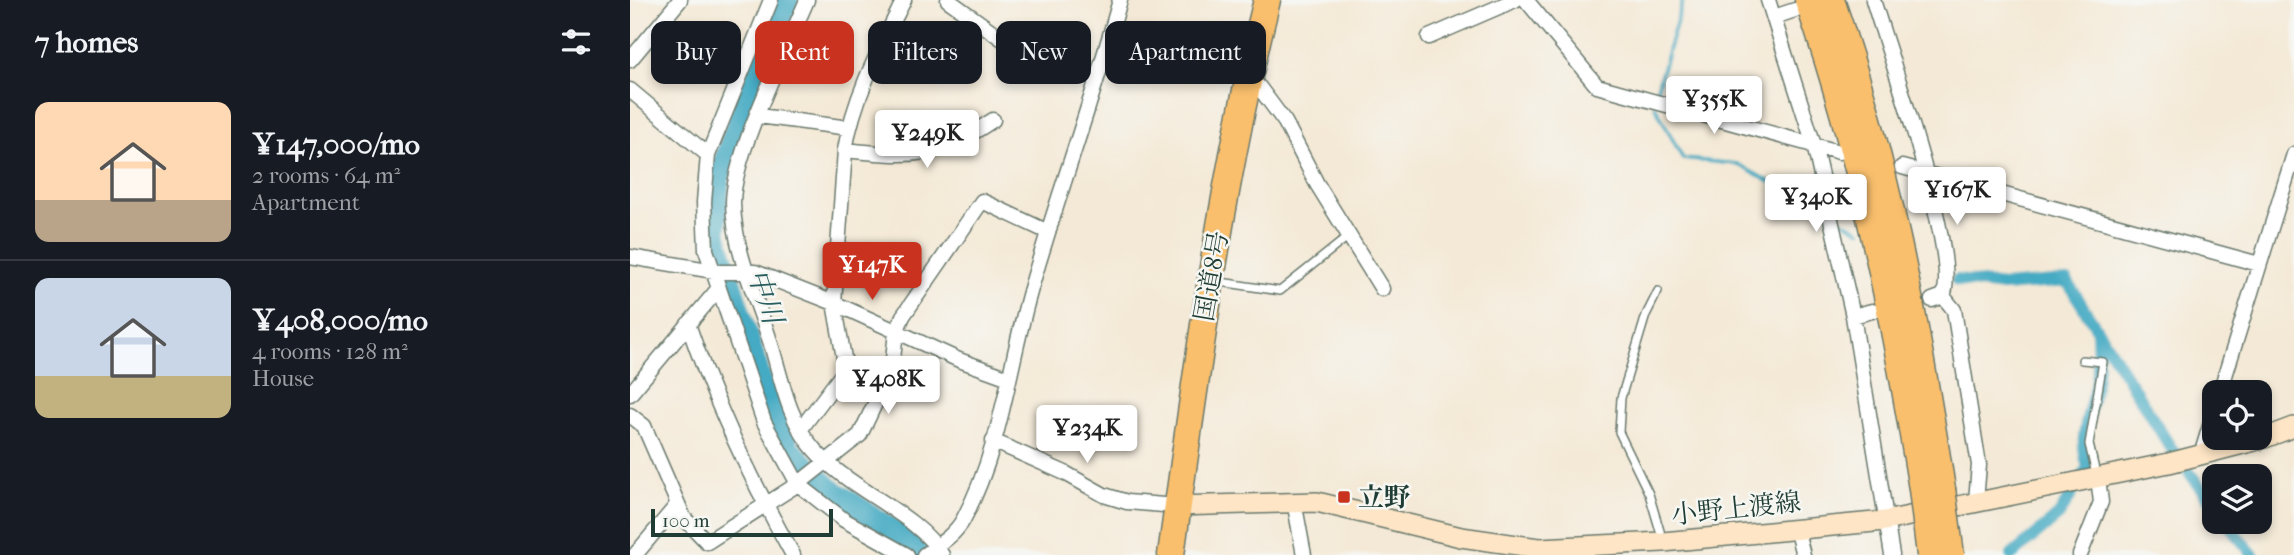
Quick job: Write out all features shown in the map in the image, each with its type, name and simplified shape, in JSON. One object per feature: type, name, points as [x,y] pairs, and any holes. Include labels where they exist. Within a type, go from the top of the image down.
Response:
[{"type":"highway","points":[[1831,0],[1867,110],[1906,270],[1932,489],[1930,555]]},
{"type":"highway","name":"国道8号","points":[[1171,555],[1210,280],[1262,2]]},
{"type":"highway","points":[[1802,5],[1846,116],[1883,264],[1932,489],[1951,555]]},
{"type":"main road","name":"小野上渡線","points":[[1176,506],[1317,502],[1507,550],[1664,542],[1885,521],[2185,459],[2294,427]]},
{"type":"street","points":[[630,60],[680,0]]},
{"type":"street","points":[[771,0],[708,155],[704,202],[706,250],[716,271],[719,288],[764,422],[801,482],[844,520],[907,555]]},
{"type":"street","points":[[807,0],[741,158],[733,202],[743,272],[800,430],[825,465],[931,537],[934,551],[962,522],[993,441],[1031,287],[1121,0]]},
{"type":"street","points":[[800,430],[846,369],[834,303],[845,150],[849,128],[864,83],[904,0]]},
{"type":"street","points":[[948,0],[996,34]]},
{"type":"street","points":[[1429,37],[1515,0]]},
{"type":"street","points":[[1526,0],[1597,86],[1839,152]]},
{"type":"street","points":[[1768,0],[1814,145],[1853,316],[1892,555]]},
{"type":"street","points":[[1873,0],[1926,172],[1947,265],[1947,287],[1938,298],[1954,310],[1979,465],[1976,501]]},
{"type":"street","points":[[1774,17],[1802,5]]},
{"type":"street","points":[[1247,86],[1259,87],[1285,122],[1317,184],[1382,289]]},
{"type":"street","points":[[630,90],[708,155]]},
{"type":"street","points":[[758,116],[849,128]]},
{"type":"street","points":[[845,150],[900,156],[937,152],[963,140],[993,120]]},
{"type":"street","points":[[2224,380],[2294,154]]},
{"type":"street","points":[[1902,167],[2259,264]]},
{"type":"street","points":[[630,415],[644,426],[684,518],[707,541],[801,482],[860,435],[892,368],[896,332],[903,316],[982,201],[1048,232]]},
{"type":"street","points":[[630,257],[716,271],[755,272],[834,303],[960,360],[1009,377]]},
{"type":"street","points":[[630,394],[719,288]]},
{"type":"street","points":[[1853,316],[1872,311]]},
{"type":"street","points":[[688,324],[712,394],[765,505],[793,555]]},
{"type":"street","points":[[2185,459],[2202,432]]},
{"type":"street","points":[[993,441],[1065,473],[1104,495],[1127,502],[1176,506]]},
{"type":"street","points":[[2080,555],[2101,502],[2098,478]]},
{"type":"street","points":[[1294,501],[1304,555]]},
{"type":"street","points":[[635,552],[677,505]]},
{"type":"street","points":[[1796,528],[1803,555]]},
{"type":"lane","points":[[1210,280],[1280,291],[1351,235]]},
{"type":"lane","points":[[1658,291],[1646,316],[1621,398],[1619,432],[1650,494],[1664,542]]},
{"type":"lane","points":[[2082,360],[2103,362],[2088,444],[2098,478]]},
{"type":"waterway","name":"中川","points":[[788,0],[746,99],[718,180],[715,234],[761,381],[789,449],[830,489],[904,537],[919,555]]},
{"type":"waterway","points":[[1654,99],[1683,0]]},
{"type":"waterway","points":[[1655,106],[1683,159],[1737,164],[1824,211]]},
{"type":"waterway","points":[[1834,216],[1861,231]]},
{"type":"waterway","points":[[1957,280],[2003,286],[2067,281],[2169,445],[2202,490]]},
{"type":"waterway","points":[[2012,555],[2059,515],[2088,467],[2084,436],[2097,372],[2097,330]]},
{"type":"waterway","points":[[2236,534],[2253,555]]},
{"type":"place","name":"立野","points":[[1344,497]]}]
